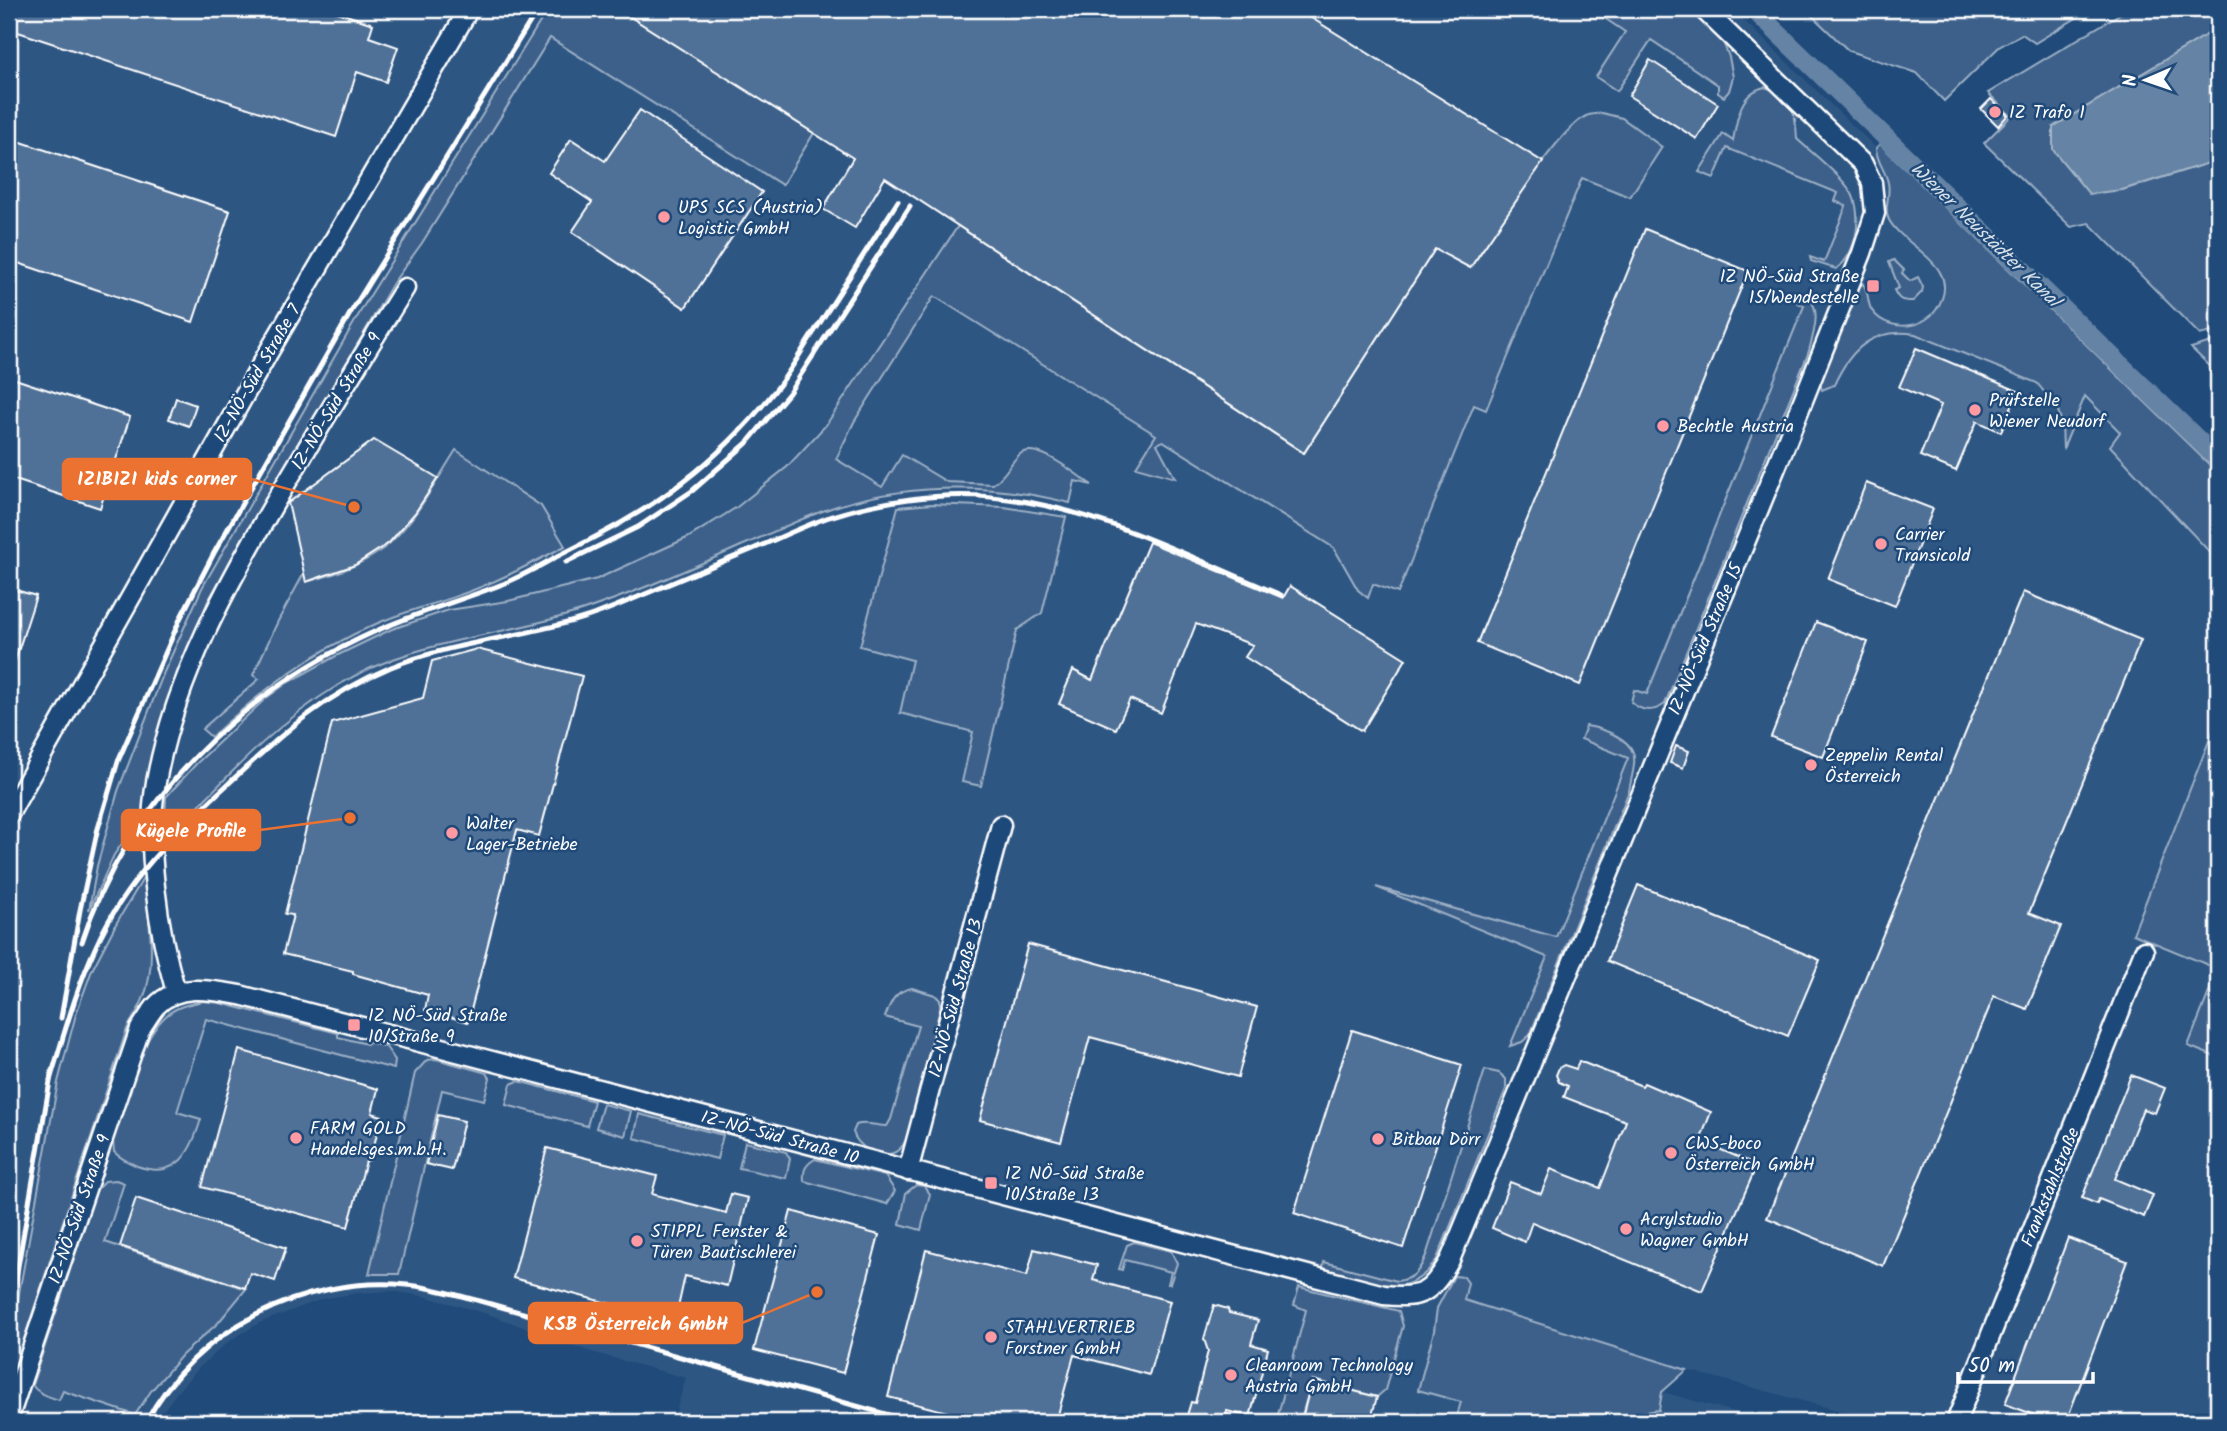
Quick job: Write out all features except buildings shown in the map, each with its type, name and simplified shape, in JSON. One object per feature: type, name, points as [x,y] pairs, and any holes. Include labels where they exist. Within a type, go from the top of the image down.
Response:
[{"type":"street","name":"IZ-NÖ-Süd Straße 7","points":[[9,814],[268,353],[469,9]]},
{"type":"street","name":"IZ-NÖ-Süd Straße 15","points":[[1406,1297],[1423,1294],[1436,1284],[1450,1260],[1786,443],[1862,253],[1874,213],[1872,183],[1863,164],[1703,9]]},
{"type":"street","name":"IZ-NÖ-Süd Straße 9","points":[[9,1417],[140,1029],[156,1006],[176,992],[164,951],[153,858],[156,783],[169,729],[198,647],[233,575],[405,288]]},
{"type":"street","name":"IZ-NÖ-Süd Straße 13","points":[[908,1171],[1000,825]]},
{"type":"street","name":"Frankstahlstraße","points":[[1956,1422],[2144,951]]},
{"type":"street","name":"IZ-NÖ-Süd Straße 10","points":[[176,992],[209,989],[240,995],[1384,1295],[1406,1297]]},
{"type":"shaded area","points":[[9,9],[1732,9],[1876,148],[1913,219],[2120,432],[2110,446],[2218,561],[2218,718],[2133,934],[2218,969],[2188,1045],[2218,1058],[2218,1422],[1882,1422],[1687,1370],[1663,1392],[1769,1422],[673,1422],[686,1378],[591,1352],[488,1314],[423,1296],[391,1291],[322,1299],[259,1323],[228,1342],[200,1367],[155,1422],[9,1422]]},
{"type":"shaded area","points":[[548,9],[618,9],[814,133],[782,185],[550,38],[422,243],[393,283],[208,601],[152,752],[143,814],[114,855],[89,910],[97,866],[118,791],[164,672],[202,588],[363,307]]},
{"type":"shaded area","points":[[1591,9],[1686,9],[1721,37],[1733,77],[1729,91],[1724,97],[1718,93],[1718,85],[1651,40],[1617,91],[1596,77],[1625,32]]},
{"type":"shaded area","points":[[1805,9],[2091,9],[2035,43],[2022,34],[1999,47],[1944,101],[1917,73],[1849,51]]},
{"type":"shaded area","points":[[2128,9],[2218,9],[2218,28],[2053,127],[2122,190],[2218,160],[2218,330],[2200,335],[2089,223],[2071,227],[1984,143],[2011,116],[1988,93]]},
{"type":"shaded area","points":[[2218,28],[2218,160],[2122,190],[2089,194],[2053,150],[2053,127]]},
{"type":"shaded area","points":[[1765,87],[1782,95],[1787,101],[1794,113],[1797,139],[1838,176],[1855,201],[1856,236],[1847,257],[1836,269],[1811,261],[1810,257],[1824,262],[1846,206],[1835,201],[1838,193],[1727,148],[1714,178],[1699,172],[1723,134],[1733,141],[1738,115],[1745,100],[1750,94]]},
{"type":"shaded area","points":[[1602,113],[1622,118],[1662,147],[1630,197],[1582,178],[1486,410],[1474,405],[1398,593],[1373,584],[1368,598],[1358,590],[1334,548],[1163,441],[1157,444],[1175,478],[1136,467],[1156,435],[934,296],[854,422],[836,459],[882,487],[902,455],[947,482],[993,484],[1019,455],[1026,451],[1035,452],[1056,460],[1092,485],[1075,481],[1070,503],[1014,492],[957,488],[871,497],[818,513],[663,580],[584,610],[426,648],[396,658],[337,686],[267,738],[164,841],[166,797],[197,763],[265,699],[287,683],[392,629],[449,610],[508,601],[597,579],[689,537],[737,507],[787,467],[826,425],[958,226],[1304,453],[1435,249],[1471,268],[1525,186],[1558,142],[1586,116]]},
{"type":"shaded area","points":[[1880,144],[2218,473],[2218,561],[2110,446],[2120,432],[2085,396],[2063,449],[2062,423],[2057,408],[2037,383],[1915,334],[1900,333],[1887,334],[1865,343],[1848,361],[1834,385],[1822,390],[1820,383],[1859,286],[1863,284],[1865,287],[1871,309],[1877,316],[1893,325],[1921,322],[1936,310],[1943,295],[1944,281],[1939,270],[1889,220],[1888,183],[1876,153]]},
{"type":"shaded area","points":[[1894,260],[1910,281],[1918,277],[1923,287],[1913,301],[1901,300],[1894,290],[1899,288],[1889,262]]},
{"type":"shaded area","points":[[1800,292],[1813,303],[1815,310],[1815,328],[1808,354],[1665,704],[1652,710],[1639,708],[1631,702],[1634,690],[1647,694],[1804,306],[1793,300]]},
{"type":"shaded area","points":[[2218,340],[2218,374],[2191,348]]},
{"type":"shaded area","points":[[456,450],[541,506],[565,546],[483,586],[387,619],[331,646],[269,687],[211,737],[202,729],[259,679],[253,675],[304,573],[306,582],[339,572],[372,557],[390,543],[426,499]]},
{"type":"shaded area","points":[[931,504],[1004,507],[1066,517],[1042,613],[1017,630],[981,786],[962,782],[973,732],[900,713],[912,660],[860,646],[898,507]]},
{"type":"shaded area","points":[[2218,718],[2218,969],[2133,934]]},
{"type":"shaded area","points":[[1586,726],[1613,734],[1633,751],[1634,765],[1629,791],[1530,1035],[1522,1042],[1510,1046],[1547,957],[1376,887],[1556,937],[1628,758],[1581,739]]},
{"type":"shaded area","points":[[144,877],[151,939],[148,985],[127,1029],[9,1384],[9,1347],[58,1082],[76,1014],[92,970]]},
{"type":"shaded area","points":[[2218,969],[2218,1058],[2188,1046]]},
{"type":"shaded area","points":[[912,988],[935,995],[940,1000],[940,1009],[910,1132],[899,1150],[887,1154],[874,1153],[859,1142],[853,1132],[856,1125],[887,1126],[891,1119],[918,1026],[885,1017],[894,998]]},
{"type":"shaded area","points":[[203,1001],[220,1003],[338,1033],[338,1037],[386,1047],[395,1060],[394,1069],[206,1019],[177,1112],[201,1119],[192,1143],[187,1153],[172,1166],[151,1169],[137,1166],[114,1152],[113,1140],[141,1055],[148,1039],[167,1015],[179,1007]]},
{"type":"shaded area","points":[[436,1059],[487,1073],[490,1078],[484,1100],[442,1090],[399,1274],[369,1274],[415,1073],[427,1060]]},
{"type":"shaded area","points":[[1485,1070],[1499,1073],[1506,1079],[1506,1089],[1437,1259],[1426,1273],[1414,1281],[1387,1286],[1327,1271],[1323,1267],[1324,1262],[1397,1281],[1413,1276],[1419,1269],[1427,1253]]},
{"type":"shaded area","points":[[518,1081],[594,1101],[587,1126],[506,1105],[511,1084]]},
{"type":"shaded area","points":[[603,1104],[631,1111],[625,1136],[596,1128]]},
{"type":"shaded area","points":[[639,1114],[723,1135],[717,1159],[634,1138]]},
{"type":"shaded area","points":[[745,1142],[786,1152],[790,1159],[786,1178],[739,1168]]},
{"type":"shaded area","points":[[815,1159],[885,1176],[895,1191],[887,1204],[804,1181],[805,1168]]},
{"type":"shaded area","points":[[116,1180],[124,1183],[105,1242],[246,1289],[218,1323],[182,1355],[151,1391],[135,1415],[63,1391],[59,1400],[41,1393],[32,1385],[97,1189],[105,1181]]},
{"type":"shaded area","points":[[916,1185],[924,1186],[930,1194],[921,1230],[900,1224],[906,1193]]},
{"type":"shaded area","points":[[1134,1242],[1171,1251],[1177,1263],[1170,1284],[1171,1272],[1125,1260],[1122,1270],[1119,1269],[1127,1245]]},
{"type":"shaded area","points":[[1454,1276],[1464,1277],[1468,1283],[1464,1300],[1687,1370],[1662,1392],[1659,1410],[1590,1422],[1455,1422],[1461,1402],[1418,1390],[1434,1331],[1437,1308]]},
{"type":"shaded area","points":[[1299,1287],[1399,1311],[1403,1326],[1385,1390],[1377,1397],[1312,1380],[1300,1422],[1276,1422],[1306,1310],[1294,1305]]},
{"type":"waterway","name":"Wiener Neustädter Kanal","points":[[1753,9],[2218,459]]},
{"type":"railway","points":[[61,1018],[97,832],[118,761],[181,617],[214,553],[351,312],[538,9]]},
{"type":"railway","points":[[82,942],[102,891],[128,843],[160,798],[196,756],[236,718],[280,685],[327,656],[376,631],[514,579],[606,531],[654,503],[709,460],[745,426],[782,381],[898,201]]},
{"type":"railway","points":[[566,562],[638,527],[692,491],[747,443],[789,393],[910,206]]},
{"type":"railway","points":[[50,1080],[76,995],[96,946],[122,900],[153,859],[209,802],[285,733],[323,704],[366,678],[391,667],[418,657],[587,617],[829,517],[888,502],[930,497],[991,497],[1066,511],[1175,549],[1281,595]]},
{"type":"railway","points":[[9,1318],[52,1070]]},
{"type":"railway","points":[[146,1422],[167,1389],[192,1360],[222,1336],[256,1315],[291,1300],[329,1289],[368,1284],[407,1285],[444,1292],[914,1422]]},
{"type":"railway","points":[[1631,1422],[1705,1422]]},
{"type":"place","name":"IZ Trafo 1","points":[[1995,112]]},
{"type":"place","name":"UPS SCS (Austria) Logistic GmbH","points":[[664,217]]},
{"type":"place","name":"IZ NÖ-Süd Straße 15/Wendestelle","points":[[1873,286]]},
{"type":"place","name":"Prüfstelle Wiener Neudorf","points":[[1975,410]]},
{"type":"place","name":"Bechtle Austria","points":[[1663,426]]},
{"type":"place","name":"IZIBIZI kids corner","points":[[354,507]]},
{"type":"place","name":"Carrier Transicold","points":[[1881,544]]},
{"type":"place","name":"Zeppelin Rental Österreich","points":[[1811,765]]},
{"type":"place","name":"Kügele Profile","points":[[350,818]]},
{"type":"place","name":"Walter Lager-Betriebe","points":[[452,833]]},
{"type":"place","name":"IZ NÖ-Süd Straße 10/Straße 9","points":[[354,1025]]},
{"type":"place","name":"FARM GOLD Handelsges.m.b.H.","points":[[296,1138]]},
{"type":"place","name":"Bitbau Dörr","points":[[1378,1139]]},
{"type":"place","name":"CWS-boco Österreich GmbH","points":[[1671,1153]]},
{"type":"place","name":"IZ NÖ-Süd Straße 10/Straße 13","points":[[991,1183]]},
{"type":"place","name":"Acrylstudio Wagner GmbH","points":[[1626,1229]]},
{"type":"place","name":"STIPPL Fenster & Türen Bautischlerei","points":[[637,1241]]},
{"type":"place","name":"KSB Österreich GmbH","points":[[817,1292]]},
{"type":"place","name":"STAHLVERTRIEB Forstner GmbH","points":[[991,1337]]},
{"type":"place","name":"Cleanroom Technology Austria GmbH","points":[[1231,1375]]}]
